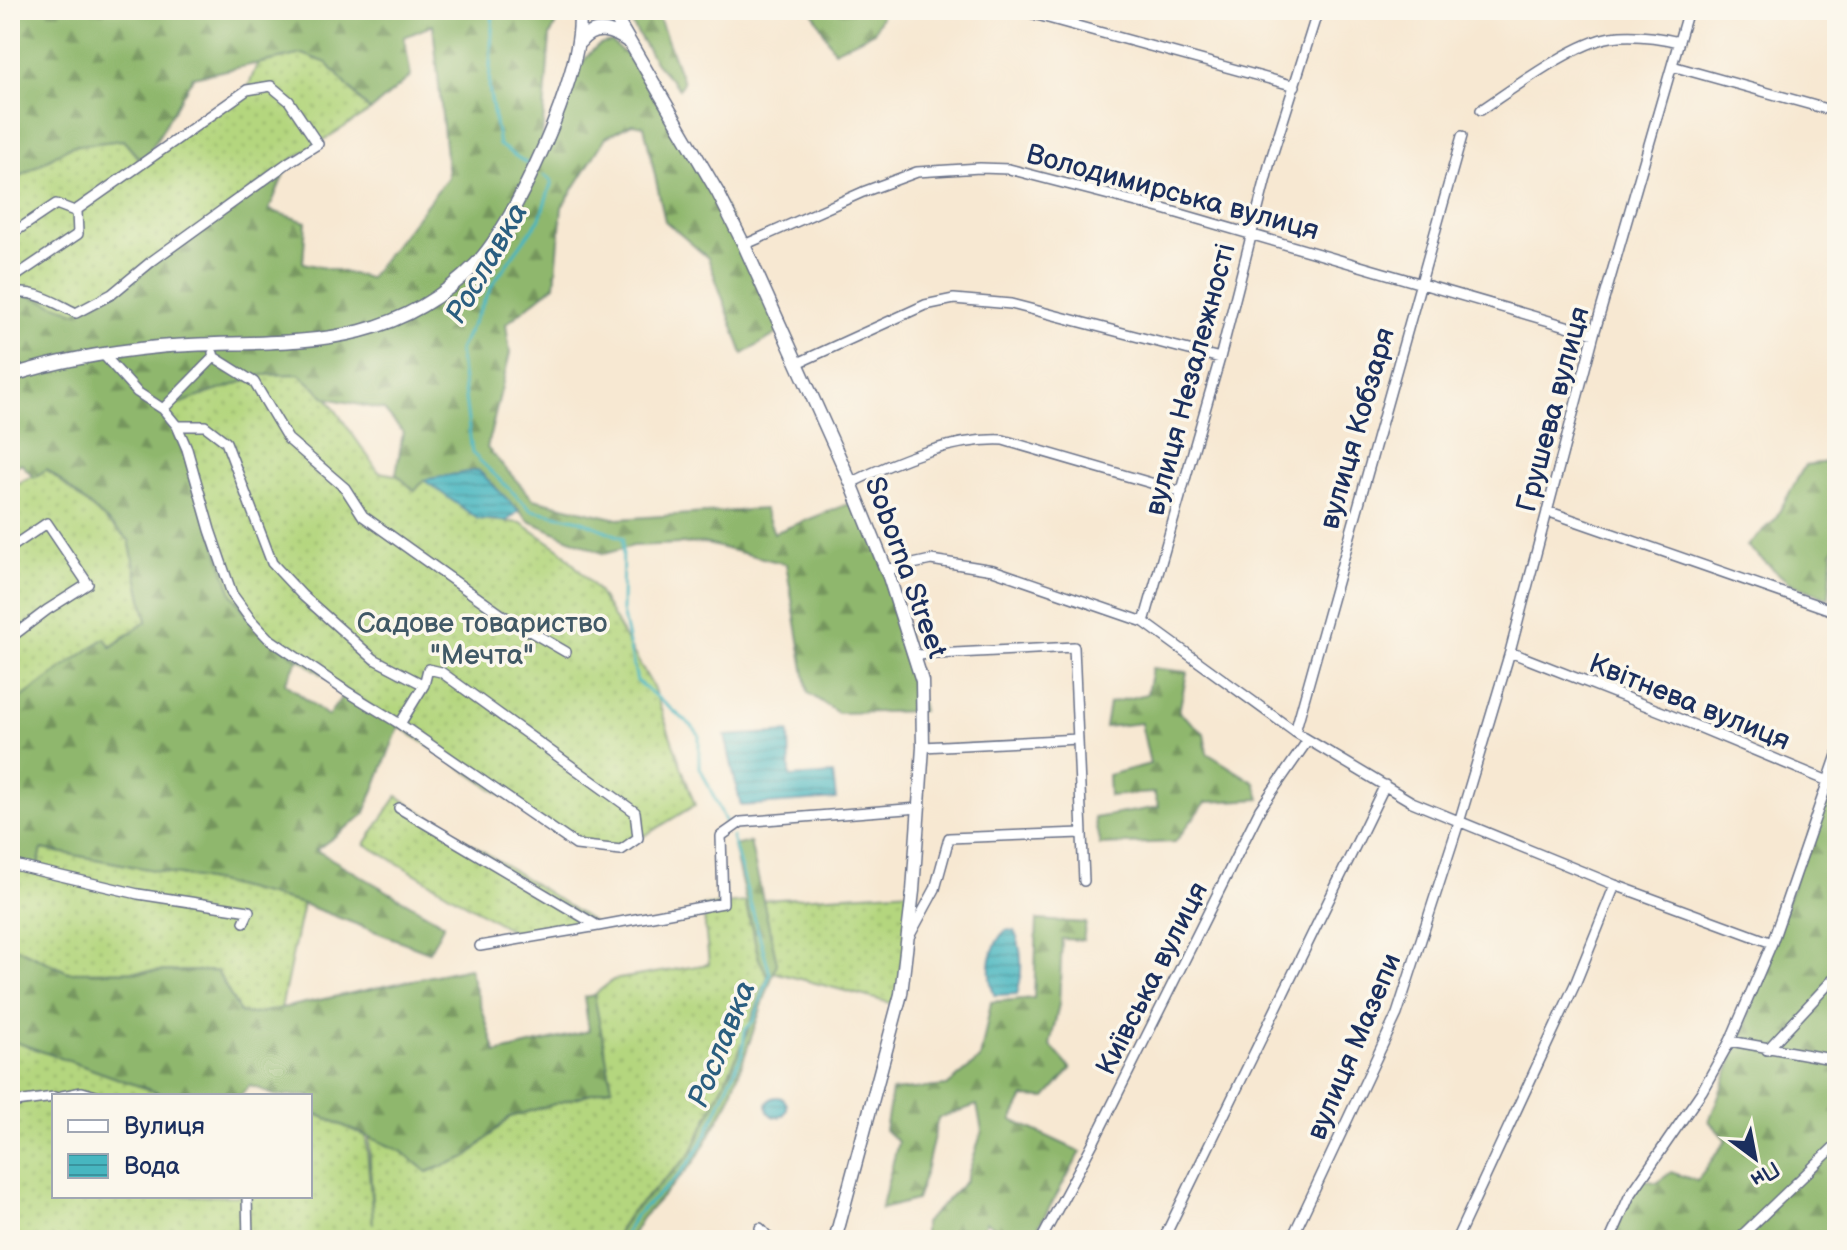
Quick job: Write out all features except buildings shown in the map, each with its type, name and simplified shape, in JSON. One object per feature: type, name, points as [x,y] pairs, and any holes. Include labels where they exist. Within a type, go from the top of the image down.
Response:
[{"type":"street","points":[[579,10],[580,42]]},
{"type":"street","name":"Soborna Street","points":[[611,10],[744,245],[851,483],[886,570],[922,681],[923,747],[919,808],[909,938],[901,994],[835,1240]]},
{"type":"street","points":[[1019,10],[1295,86]]},
{"type":"street","name":"вулиця Незалежності","points":[[1144,622],[1220,358],[1270,162],[1318,10]]},
{"type":"street","name":"Грушева вулиця","points":[[1460,819],[1510,652],[1594,334],[1688,10]]},
{"type":"street","points":[[10,376],[54,362],[102,353],[161,347],[213,351],[326,340],[369,329],[407,314],[445,292],[478,262],[518,201],[540,155],[580,42],[586,34],[600,29],[618,34],[634,47]]},
{"type":"street","points":[[1481,110],[1558,61],[1595,42],[1628,36],[1658,37],[1679,42]]},
{"type":"street","points":[[1672,66],[1837,112]]},
{"type":"street","points":[[10,296],[18,292],[37,296],[76,313],[112,294],[152,261],[318,144],[289,101],[271,86],[247,90],[75,211]]},
{"type":"street","name":"вулиця Кобзаря","points":[[1295,732],[1462,136]]},
{"type":"street","name":"Володимирська вулиця","points":[[744,245],[863,192],[917,172],[1009,169],[1420,282],[1594,334]]},
{"type":"street","points":[[10,235],[56,204],[77,212],[78,234],[10,280]]},
{"type":"street","points":[[798,363],[925,305],[954,299],[1011,304],[1220,358]]},
{"type":"street","points":[[163,409],[213,351]]},
{"type":"street","points":[[213,351],[254,382],[288,439],[345,488],[363,516],[502,615],[566,652]]},
{"type":"street","points":[[102,353],[137,392],[163,409],[177,426],[232,594],[268,638],[576,845],[621,850],[638,838],[635,812],[441,672],[428,669],[424,685],[400,724]]},
{"type":"street","points":[[177,426],[205,426],[226,442],[272,563],[302,595],[374,659],[424,685]]},
{"type":"street","points":[[851,483],[883,467],[974,439],[1003,440],[1182,492]]},
{"type":"street","points":[[1547,511],[1837,612]]},
{"type":"street","points":[[10,548],[47,523],[88,584],[10,638]]},
{"type":"street","points":[[886,570],[931,560],[981,567],[1144,622],[1295,732],[1427,809],[1460,819],[1615,885],[1772,943]]},
{"type":"street","points":[[916,655],[1074,647],[1084,881]]},
{"type":"street","name":"Квітнева вулиця","points":[[1510,652],[1828,781]]},
{"type":"street","points":[[923,747],[1078,739]]},
{"type":"street","name":"Київська вулиця","points":[[1041,1240],[1094,1141],[1260,809],[1308,740]]},
{"type":"street","points":[[1610,1240],[1629,1197],[1702,1091],[1730,1041],[1772,943],[1837,755]]},
{"type":"street","points":[[1163,1240],[1385,785]]},
{"type":"street","points":[[399,808],[598,926]]},
{"type":"street","points":[[480,946],[723,903],[721,836],[741,822],[919,808]]},
{"type":"street","name":"вулиця Мазепи","points":[[1291,1240],[1397,1014],[1460,819]]},
{"type":"street","points":[[909,938],[935,889],[949,838],[1082,833]]},
{"type":"street","points":[[10,864],[138,894],[249,911],[244,922]]},
{"type":"street","points":[[1456,1240],[1576,982],[1615,885]]},
{"type":"street","points":[[1767,1050],[1837,975]]},
{"type":"street","points":[[1730,1041],[1837,1060]]},
{"type":"street","points":[[10,1099],[16,1102],[52,1097]]},
{"type":"street","points":[[1737,1240],[1837,1144]]},
{"type":"street","points":[[247,1198],[248,1240]]},
{"type":"street","points":[[760,1228],[771,1240]]},
{"type":"green space","points":[[10,10],[562,10],[550,36],[541,151],[582,63],[600,45],[612,42],[627,56],[718,193],[783,330],[743,354],[708,258],[665,221],[644,126],[632,124],[606,137],[562,207],[555,285],[506,324],[510,353],[487,448],[533,499],[618,519],[764,509],[774,533],[858,500],[901,611],[923,711],[838,713],[808,693],[786,564],[703,543],[633,546],[604,554],[529,521],[478,470],[424,480],[415,491],[396,474],[403,432],[384,410],[327,398],[299,374],[263,375],[163,409],[177,426],[232,594],[251,620],[298,660],[285,683],[328,716],[346,691],[400,724],[364,815],[316,850],[444,924],[429,952],[303,904],[217,882],[42,849],[37,871],[10,864],[10,706],[105,638],[111,647],[147,621],[129,540],[47,469],[34,478],[21,463],[10,470],[10,296],[18,292],[76,312],[112,294],[289,162],[269,210],[306,222],[303,263],[369,278],[448,177],[433,25],[404,37],[411,76],[370,111],[327,63],[303,54],[193,77],[143,163],[123,140],[71,146],[10,182]]},
{"type":"green space","points":[[623,10],[656,10],[683,82],[679,89],[656,63]]},
{"type":"green space","points":[[812,10],[884,10],[874,32],[834,51]]},
{"type":"green space","points":[[303,54],[327,63],[370,111],[288,162],[112,294],[76,313],[10,296],[10,183],[71,146],[123,140],[142,163],[247,90],[257,64]]},
{"type":"green space","name":"Садове товариство \"Мечта\"","points":[[299,374],[327,398],[379,472],[424,480],[478,519],[521,523],[561,550],[598,591],[653,687],[695,805],[621,850],[576,845],[268,638],[232,594],[163,409],[263,375]]},
{"type":"green space","points":[[1837,461],[1837,547],[1833,550],[1829,598],[1789,583],[1747,546],[1774,521],[1805,465]]},
{"type":"green space","points":[[46,469],[129,540],[147,621],[10,718],[10,487]]},
{"type":"green space","points":[[1152,668],[1187,672],[1179,712],[1204,733],[1207,753],[1255,783],[1260,799],[1206,802],[1175,842],[1100,845],[1094,818],[1159,807],[1154,793],[1109,796],[1108,775],[1150,764],[1141,723],[1105,727],[1109,703],[1147,694]]},
{"type":"green space","points":[[1828,781],[1837,786],[1837,1240],[1610,1240],[1640,1178],[1657,1183],[1671,1172],[1697,1181],[1726,1140],[1709,1121],[1743,1032]]},
{"type":"green space","points":[[397,796],[598,925],[519,935],[365,844]]},
{"type":"green space","points":[[750,842],[777,963],[729,1101],[695,1161],[642,1218],[629,1240],[614,1240],[630,1213],[690,1155],[744,1041],[768,976],[759,959],[733,846]]},
{"type":"green space","points":[[42,849],[217,882],[303,904],[281,1009],[240,1013],[217,971],[68,972],[10,945],[10,864]]},
{"type":"green space","points":[[913,891],[898,1005],[774,972],[777,963],[763,900]]},
{"type":"green space","points":[[745,902],[759,959],[768,976],[744,1041],[690,1155],[630,1213],[614,1240],[10,1240],[10,1040],[161,1094],[52,1094],[52,1198],[312,1198],[312,1112],[366,1136],[373,1224],[369,1137],[401,1151],[427,1172],[467,1157],[510,1117],[612,1087],[594,995],[613,980],[709,964],[703,906]]},
{"type":"green space","points":[[1037,920],[1086,923],[1083,940],[1062,939],[1059,1004],[1050,1045],[1071,1069],[1046,1098],[1024,1097],[1012,1120],[1081,1152],[1031,1240],[1015,1240],[986,1222],[977,1240],[924,1240],[924,1223],[966,1181],[982,1131],[977,1105],[938,1118],[916,1200],[881,1209],[898,1142],[885,1130],[892,1091],[947,1086],[980,1059],[991,1002],[1034,998]]},
{"type":"green space","points":[[10,945],[68,972],[217,971],[240,1013],[254,1014],[469,968],[496,1053],[589,1031],[584,997],[594,995],[612,1087],[510,1117],[467,1157],[427,1172],[401,1151],[312,1112],[312,1094],[270,1094],[250,1085],[242,1094],[161,1094],[10,1040]]},
{"type":"water","points":[[478,470],[519,511],[507,521],[478,519],[424,480]]},
{"type":"water","points":[[789,732],[790,777],[833,774],[836,799],[741,806],[725,736]]},
{"type":"water","points":[[1006,930],[1014,931],[1017,938],[1020,979],[1017,994],[995,995],[990,978],[991,960],[996,943]]},
{"type":"water","points":[[777,1097],[784,1100],[787,1107],[784,1114],[777,1117],[770,1114],[767,1107],[770,1100]]},
{"type":"waterway","name":"Рославка","points":[[493,10],[489,88],[499,145],[529,165]]},
{"type":"waterway","name":"Рославка","points":[[544,175],[552,181],[540,218],[494,282],[459,350],[472,453],[531,510],[580,520],[623,538],[622,611],[637,681],[699,735],[699,765],[726,823]]},
{"type":"waterway","name":"Рославка","points":[[622,1240],[635,1216],[676,1178],[693,1158],[707,1133],[742,1054],[745,1030],[754,1020],[770,974],[732,837]]}]
